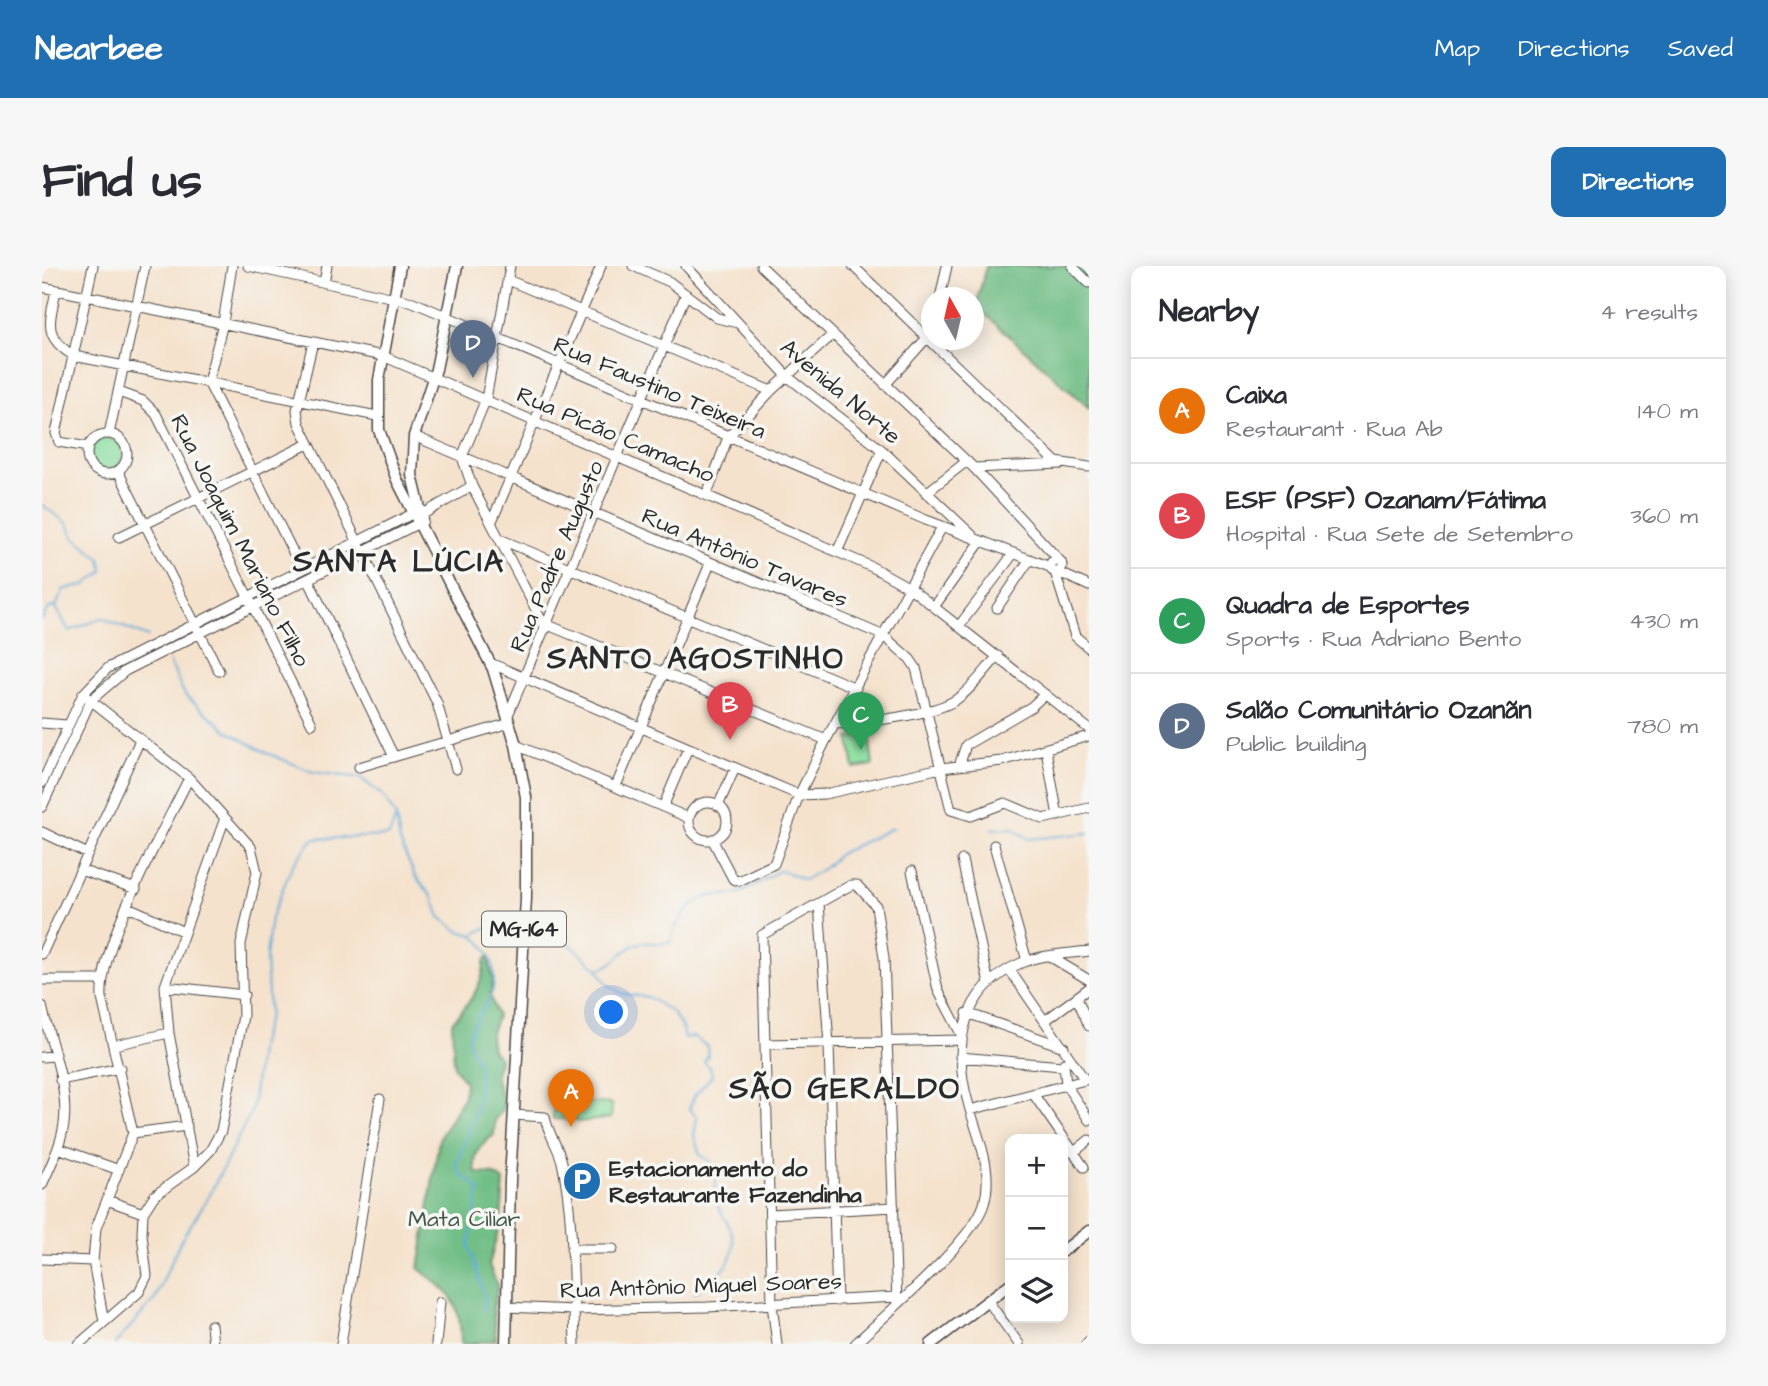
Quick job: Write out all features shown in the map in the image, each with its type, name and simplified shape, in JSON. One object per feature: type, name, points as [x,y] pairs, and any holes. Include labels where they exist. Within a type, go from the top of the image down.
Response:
[{"type":"main road","points":[[400,266],[383,356],[377,415],[385,450],[397,480],[420,517]]},
{"type":"main road","name":"MG-164","points":[[457,266],[433,377],[414,436],[412,475],[420,517],[490,663],[516,745],[526,797],[528,835],[506,1344]]},
{"type":"main road","points":[[397,480],[407,484],[412,475]]},
{"type":"main road","points":[[1069,1241],[1089,1224]]},
{"type":"main road","points":[[1069,1241],[1089,1231]]},
{"type":"main road","points":[[941,1344],[1005,1289]]},
{"type":"main road","points":[[930,1344],[1005,1294]]},
{"type":"street","points":[[88,447],[59,443],[56,433],[93,266]]},
{"type":"street","points":[[109,434],[145,266]]},
{"type":"street","points":[[232,266],[223,323],[208,382],[394,757]]},
{"type":"street","name":"Rua Faustino Teixeira","points":[[248,266],[395,295],[942,527],[1056,567],[1089,586]]},
{"type":"street","points":[[324,283],[327,266]]},
{"type":"street","points":[[510,266],[486,400],[462,457],[472,486],[547,627],[826,740]]},
{"type":"street","points":[[492,521],[601,266]]},
{"type":"street","points":[[633,266],[670,282],[717,318],[738,323]]},
{"type":"street","name":"Avenida Norte","points":[[686,266],[788,377],[882,450],[979,540]]},
{"type":"street","points":[[761,266],[831,336],[971,465],[1041,537],[1056,567],[1075,636],[1089,648]]},
{"type":"street","points":[[853,266],[921,327]]},
{"type":"street","points":[[942,287],[947,266]]},
{"type":"street","points":[[1072,266],[1089,283]]},
{"type":"street","points":[[508,280],[771,391]]},
{"type":"street","name":"Rua Picão Camacho","points":[[42,287],[383,356],[433,377],[838,550],[910,589],[1087,726]]},
{"type":"street","points":[[56,290],[47,336],[74,356],[377,415]]},
{"type":"street","name":"Rua Padre Augusto","points":[[509,719],[686,294]]},
{"type":"street","points":[[707,494],[728,438],[771,391],[831,336]]},
{"type":"street","points":[[313,342],[297,417],[437,703],[450,740],[456,769]]},
{"type":"street","points":[[885,385],[921,345]]},
{"type":"street","points":[[945,350],[1061,464]]},
{"type":"street","name":"Rua Joaquim Mariano Filho","points":[[119,392],[143,401],[156,414],[312,724]]},
{"type":"street","points":[[109,434],[121,439],[127,451],[124,464],[118,471],[108,474],[96,470],[88,460],[88,447],[96,437],[109,434]]},
{"type":"street","name":"Rua Antônio Tavares","points":[[414,436],[884,636],[913,662],[951,810],[971,816],[1005,803],[1043,819],[1058,816]]},
{"type":"street","points":[[119,537],[308,444]]},
{"type":"street","points":[[838,550],[882,450]]},
{"type":"street","points":[[926,493],[971,465],[1061,464],[1089,467]]},
{"type":"street","points":[[118,471],[219,671]]},
{"type":"street","points":[[42,783],[67,725],[87,697],[248,597],[363,551],[472,486]]},
{"type":"street","points":[[197,628],[253,607],[358,542],[420,517]]},
{"type":"street","points":[[712,839],[733,879],[739,881],[769,868],[777,856],[799,794],[826,740],[942,527]]},
{"type":"street","points":[[502,540],[856,688]]},
{"type":"street","points":[[934,607],[979,540]]},
{"type":"street","points":[[958,626],[1014,553]]},
{"type":"street","points":[[997,608],[1030,559]]},
{"type":"street","points":[[616,786],[710,564]]},
{"type":"street","points":[[835,724],[927,710],[955,701],[998,656]]},
{"type":"street","points":[[490,663],[799,794],[825,794],[941,768],[1002,761],[1089,736]]},
{"type":"street","points":[[959,766],[966,745],[1031,707],[1045,694]]},
{"type":"street","points":[[79,1344],[139,1292],[147,1276],[142,1234],[143,1213],[154,1196],[194,1167],[210,1151],[221,1131],[243,1017],[241,944],[253,898],[256,858],[251,847],[189,778],[87,697]]},
{"type":"street","points":[[42,807],[87,697]]},
{"type":"street","points":[[359,767],[509,719]]},
{"type":"street","points":[[42,723],[67,725]]},
{"type":"street","points":[[43,948],[141,740]]},
{"type":"street","points":[[516,745],[689,818],[695,835],[712,839],[722,833],[726,821],[718,806]]},
{"type":"street","points":[[663,807],[688,748]]},
{"type":"street","points":[[1046,750],[1058,816],[1089,808]]},
{"type":"street","points":[[718,806],[735,768]]},
{"type":"street","points":[[104,1322],[93,1261],[96,1228],[133,1133],[100,980],[128,907],[189,778]]},
{"type":"street","points":[[689,818],[700,804],[718,806]]},
{"type":"street","points":[[194,1167],[169,1033],[165,986],[225,818]]},
{"type":"street","points":[[42,832],[88,854]]},
{"type":"street","points":[[993,845],[1027,961]]},
{"type":"street","points":[[962,860],[989,984]]},
{"type":"street","points":[[80,870],[136,889]]},
{"type":"street","points":[[912,871],[938,989],[961,1037]]},
{"type":"street","points":[[777,1344],[772,1304],[762,935],[851,885],[857,885],[876,906],[884,958],[897,1300]]},
{"type":"street","points":[[819,903],[829,1045],[837,1301]]},
{"type":"street","points":[[128,907],[184,932]]},
{"type":"street","points":[[855,1344],[967,1234],[982,1209],[987,1185],[985,1159],[961,1074],[961,1037],[967,1013],[989,984],[1009,969],[1049,956],[1089,951]]},
{"type":"street","points":[[1049,956],[1089,980]]},
{"type":"street","points":[[970,1110],[1034,1096],[1087,1079],[1009,969]]},
{"type":"street","points":[[42,979],[100,980]]},
{"type":"street","points":[[165,986],[244,995]]},
{"type":"street","points":[[1046,1020],[1089,988]]},
{"type":"street","points":[[1077,998],[1089,1026]]},
{"type":"street","points":[[42,1006],[60,1080],[65,1121],[58,1148],[42,1185]]},
{"type":"street","points":[[967,1013],[1067,1051]]},
{"type":"street","points":[[114,1045],[169,1033]]},
{"type":"street","points":[[766,1044],[829,1045],[961,1037]]},
{"type":"street","points":[[1067,1051],[1062,1066],[1066,1085],[1089,1120]]},
{"type":"street","points":[[42,1057],[53,1056]]},
{"type":"street","points":[[960,1057],[1062,1066]]},
{"type":"street","points":[[60,1080],[120,1068]]},
{"type":"street","points":[[1034,1096],[1084,1167]]},
{"type":"street","points":[[341,1344],[380,1100]]},
{"type":"street","points":[[514,1115],[545,1117],[551,1141],[561,1159],[572,1250],[575,1344]]},
{"type":"street","points":[[133,1133],[187,1126]]},
{"type":"street","points":[[1073,1153],[1089,1140]]},
{"type":"street","points":[[58,1148],[119,1170]]},
{"type":"street","points":[[107,1200],[143,1213]]},
{"type":"street","points":[[770,1214],[894,1207]]},
{"type":"street","points":[[572,1250],[613,1249]]},
{"type":"street","points":[[42,1259],[93,1261]]},
{"type":"street","name":"Rua Antônio Miguel Soares","points":[[506,1307],[574,1310],[897,1300]]},
{"type":"street","points":[[436,1344],[440,1302]]},
{"type":"street","points":[[989,1303],[1020,1344]]},
{"type":"street","points":[[211,1325],[213,1344]]},
{"type":"green space","points":[[986,266],[1089,266],[1089,408],[984,313],[984,287],[981,287]]},
{"type":"green space","points":[[107,438],[119,442],[123,454],[119,466],[107,470],[95,466],[91,454],[95,442]]},
{"type":"green space","points":[[869,735],[873,765],[854,768],[849,738]]},
{"type":"green space","name":"Mata Ciliar","points":[[488,957],[493,981],[490,995],[497,1016],[490,1036],[492,1050],[499,1057],[496,1081],[503,1107],[495,1119],[494,1135],[478,1151],[475,1166],[476,1173],[493,1174],[504,1181],[501,1220],[489,1265],[498,1287],[493,1308],[496,1340],[465,1344],[461,1343],[459,1317],[452,1299],[419,1269],[439,1139],[464,1096],[465,1082],[454,1067],[452,1022],[474,994],[482,978],[484,961]]},
{"type":"green space","points":[[554,1100],[612,1104],[611,1118],[578,1122],[574,1119],[553,1119]]},
{"type":"waterway","points":[[42,505],[67,523],[74,537],[100,558],[103,571],[84,586],[64,589],[56,606]]},
{"type":"waterway","points":[[42,620],[48,609],[55,606]]},
{"type":"waterway","points":[[56,607],[69,631],[102,618],[148,637]]},
{"type":"waterway","points":[[169,661],[185,695],[229,732],[267,753],[313,772],[361,778],[384,797],[396,817],[400,842],[415,876],[433,898],[440,917],[459,931],[473,935],[493,924],[519,922]]},
{"type":"waterway","points":[[115,1344],[155,1299],[180,1242],[209,1196],[252,1110],[260,1043],[269,1014],[266,957],[271,918],[292,866],[313,839],[389,836],[396,817]]},
{"type":"waterway","points":[[599,969],[610,965],[637,944],[671,942],[679,921],[701,900],[711,896],[739,893],[782,870],[804,880],[824,868],[839,854],[892,828]]},
{"type":"waterway","points":[[992,829],[1012,828],[1029,839],[1089,833]]},
{"type":"waterway","points":[[533,921],[558,928],[563,938],[598,969],[607,984],[623,994],[648,997],[672,1012],[682,1027],[684,1038],[694,1037],[707,1046],[708,1055],[704,1062],[710,1067],[712,1076],[695,1095],[689,1109],[697,1117],[694,1136],[700,1155],[716,1170],[717,1202],[732,1233],[733,1247],[728,1264],[709,1283],[694,1293]]},
{"type":"waterway","points":[[473,935],[488,953],[494,978],[490,996],[468,1039],[478,1065],[478,1095],[470,1129],[456,1164],[461,1176],[471,1181],[479,1190],[469,1246],[484,1294],[484,1310]]},
{"type":"place","name":"Salão Comunitário Ozanãn","points":[[473,378]]},
{"type":"place","name":"ESF (PSF) Ozanam/Fátima","points":[[730,740]]},
{"type":"place","name":"Quadra de Esportes","points":[[861,750]]},
{"type":"place","name":"Caixa","points":[[571,1127]]},
{"type":"place","name":"Estacionamento do Restaurante Fazendinha","points":[[582,1181]]},
{"type":"district","name":"SANTA LÚCIA","points":[[399,561]]},
{"type":"district","name":"SANTO AGOSTINHO","points":[[696,658]]},
{"type":"district","name":"SÃO GERALDO","points":[[845,1088]]}]
